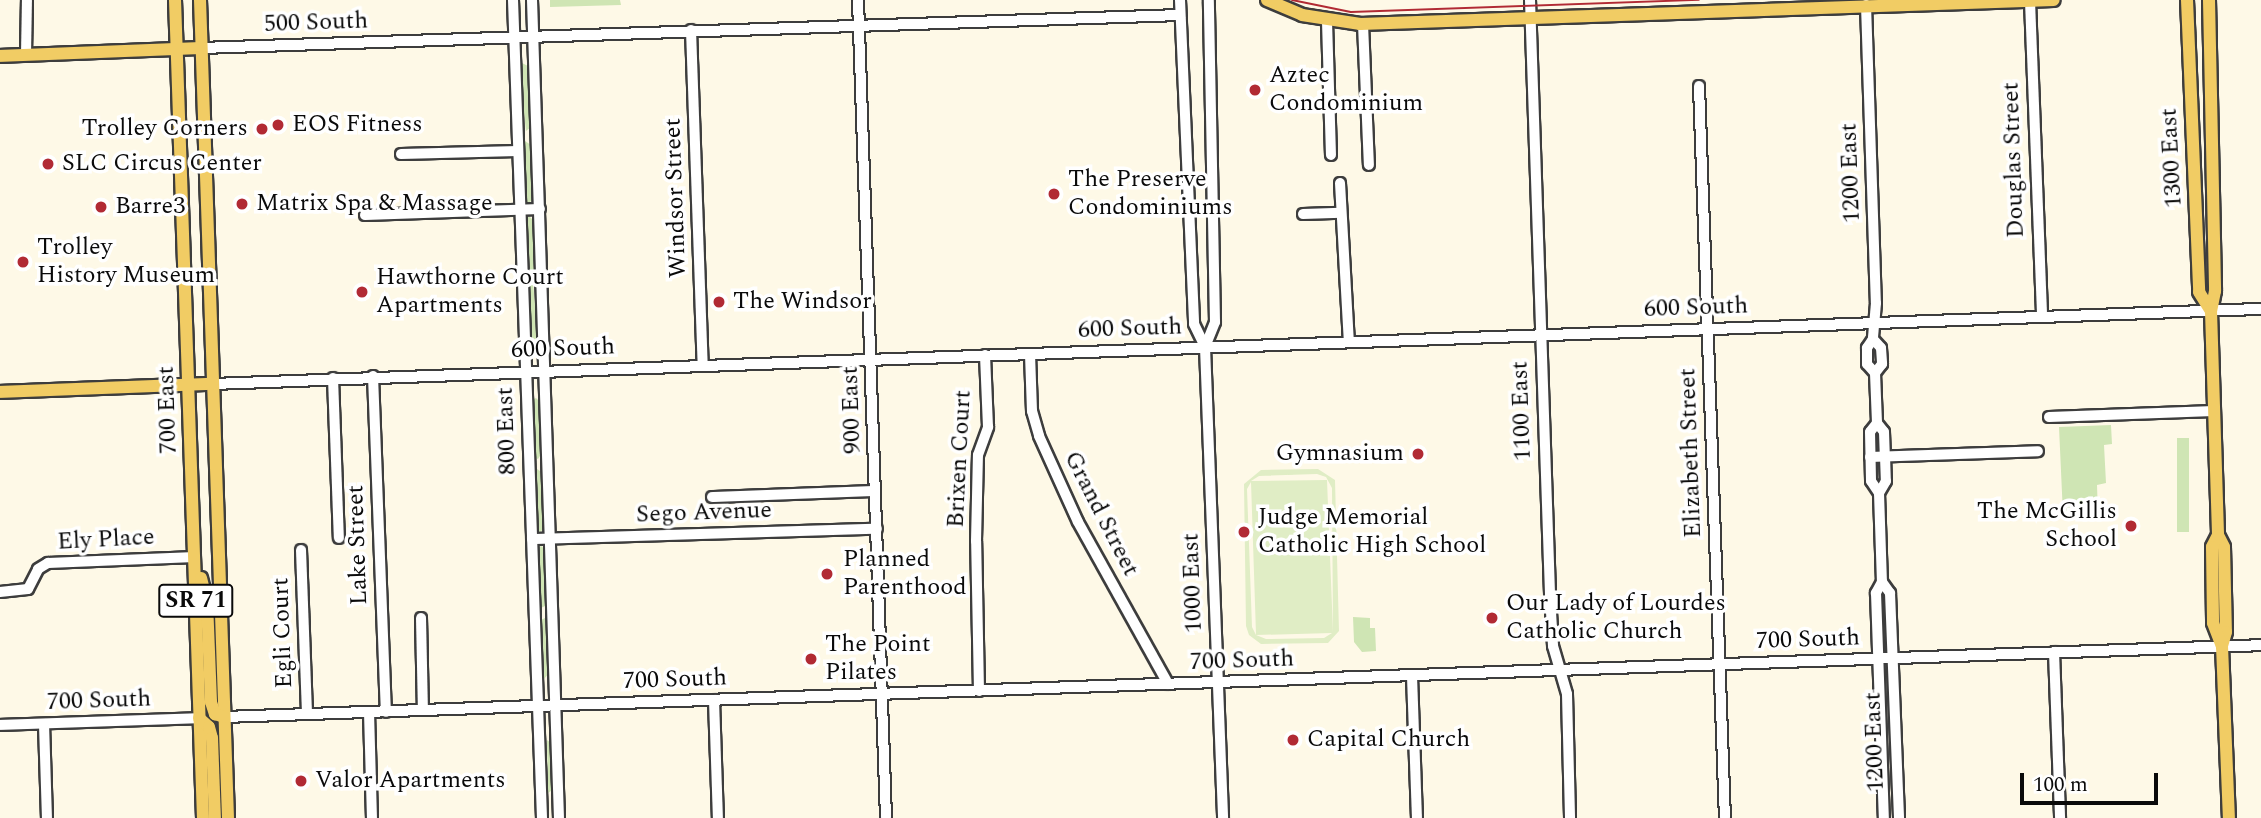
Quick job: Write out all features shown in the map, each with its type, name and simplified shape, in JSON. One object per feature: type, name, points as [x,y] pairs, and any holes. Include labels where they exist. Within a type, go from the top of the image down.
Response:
[{"type":"main road","name":"700 East","points":[[175,0],[203,818]]},
{"type":"main road","name":"700 East","points":[[200,0],[228,818]]},
{"type":"main road","points":[[1267,0],[1327,21],[1363,24],[2054,0]]},
{"type":"main road","name":"1300 East","points":[[2187,0],[2199,292],[2211,311]]},
{"type":"main road","name":"1300 East","points":[[2209,0],[2215,291],[2211,311],[2218,535],[2212,547],[2213,623],[2222,646],[2229,818]]},
{"type":"main road","name":"500 South","points":[[0,56],[201,48]]},
{"type":"main road","name":"600 South","points":[[0,392],[213,384]]},
{"type":"main road","points":[[195,557],[207,602],[211,702],[215,714],[224,717]]},
{"type":"main road","points":[[200,718],[209,727],[212,738],[215,818]]},
{"type":"street","points":[[26,55],[27,0]]},
{"type":"street","name":"800 East","points":[[513,0],[542,818]]},
{"type":"street","name":"800 East","points":[[532,0],[559,818]]},
{"type":"street","name":"900 East","points":[[858,0],[886,818]]},
{"type":"street","name":"1000 East","points":[[1180,0],[1194,319],[1205,347],[1223,818]]},
{"type":"street","name":"1000 East","points":[[1205,347],[1215,322],[1209,0]]},
{"type":"street","name":"1100 East","points":[[1530,0],[1549,595],[1553,646],[1567,694],[1570,818]]},
{"type":"street","name":"Douglas Street","points":[[2030,1],[2042,317]]},
{"type":"street","name":"1200 East","points":[[1866,5],[1875,323],[1873,340],[1881,348],[1882,364],[1875,373],[1877,423],[1884,432],[1886,481],[1879,493]]},
{"type":"street","name":"500 South","points":[[201,48],[859,23],[1180,15]]},
{"type":"street","points":[[1327,21],[1331,155]]},
{"type":"street","points":[[1363,24],[1369,165]]},
{"type":"street","name":"Windsor Street","points":[[691,30],[703,366]]},
{"type":"street","name":"Elizabeth Street","points":[[1699,86],[1726,818]]},
{"type":"street","points":[[518,137],[537,136]]},
{"type":"street","points":[[401,154],[519,150]]},
{"type":"street","points":[[1340,183],[1349,342]]},
{"type":"street","points":[[365,215],[540,209]]},
{"type":"street","points":[[1303,214],[1341,213]]},
{"type":"street","points":[[523,278],[541,277]]},
{"type":"street","name":"600 South","points":[[213,384],[526,370],[703,366],[2261,309]]},
{"type":"street","name":"Grand Street","points":[[1030,354],[1032,411],[1039,436],[1078,522],[1168,684]]},
{"type":"street","name":"Brixen Court","points":[[979,691],[978,456],[988,427],[985,355]]},
{"type":"street","name":"Lake Street","points":[[373,376],[386,712]]},
{"type":"street","points":[[333,378],[339,538]]},
{"type":"street","points":[[2049,418],[2214,411]]},
{"type":"street","name":"1200 East","points":[[1877,423],[1870,432],[1870,457],[1871,481],[1879,493],[1882,582],[1876,593],[1884,818]]},
{"type":"street","points":[[1870,457],[2038,451]]},
{"type":"street","points":[[530,464],[548,464]]},
{"type":"street","points":[[712,496],[875,491]]},
{"type":"street","name":"Sego Avenue","points":[[532,539],[877,528]]},
{"type":"street","name":"Egli Court","points":[[301,550],[307,714]]},
{"type":"street","name":"Ely Place","points":[[0,592],[32,586],[38,569],[48,563],[195,557]]},
{"type":"street","name":"1200 East","points":[[1882,582],[1890,593],[1899,818]]},
{"type":"street","points":[[535,612],[553,611]]},
{"type":"street","points":[[421,618],[423,710]]},
{"type":"street","name":"700 South","points":[[224,717],[2261,645]]},
{"type":"street","points":[[2054,652],[2060,818]]},
{"type":"street","points":[[1412,676],[1417,818]]},
{"type":"street","points":[[714,700],[718,818]]},
{"type":"street","points":[[369,712],[372,818]]},
{"type":"street","name":"700 South","points":[[0,725],[200,718]]},
{"type":"street","points":[[44,724],[47,818]]},
{"type":"street","points":[[542,798],[559,797]]},
{"type":"green space","points":[[550,0],[620,0],[621,5],[550,7]]},
{"type":"green space","points":[[522,63],[528,66],[531,127],[526,131],[519,67]]},
{"type":"green space","points":[[525,141],[531,145],[533,199],[528,204],[524,202]]},
{"type":"green space","points":[[529,216],[534,221],[536,268],[530,273],[526,269],[525,220]]},
{"type":"green space","points":[[533,283],[538,337],[534,344],[529,342],[528,284]]},
{"type":"green space","points":[[536,398],[540,402],[542,453],[538,459],[533,457],[532,400]]},
{"type":"green space","points":[[2111,425],[2112,444],[2104,445],[2106,483],[2097,485],[2098,514],[2063,515],[2059,427]]},
{"type":"green space","points":[[2177,438],[2189,438],[2189,532],[2177,532]]},
{"type":"green space","points":[[537,469],[543,473],[545,528],[540,532],[536,531]]},
{"type":"green space","points":[[1318,469],[1335,480],[1339,631],[1328,643],[1261,644],[1249,635],[1246,626],[1244,484],[1261,470]],"holes":[[[1317,474],[1326,477],[1332,488],[1333,632],[1327,480],[1251,481],[1259,476]],[[1251,482],[1256,635],[1252,627],[1247,489]],[[1332,633],[1324,638],[1266,639],[1256,635]]]},
{"type":"green space","points":[[541,546],[546,550],[547,605],[541,608],[536,549]]},
{"type":"green space","points":[[1353,617],[1370,618],[1370,628],[1375,628],[1376,651],[1362,652],[1354,642]]},
{"type":"green space","points":[[545,618],[550,672],[544,679],[540,675],[539,621]]},
{"type":"green space","points":[[547,740],[552,744],[554,789],[548,793]]},
{"type":"tram line","points":[[1292,0],[1351,12],[1699,0]]},
{"type":"place","name":"Aztec Condominium","points":[[1255,90]]},
{"type":"place","name":"EOS Fitness","points":[[278,125]]},
{"type":"place","name":"Trolley Corners","points":[[262,129]]},
{"type":"place","name":"SLC Circus Center","points":[[48,164]]},
{"type":"place","name":"The Preserve Condominiums","points":[[1054,194]]},
{"type":"place","name":"Matrix Spa & Massage","points":[[242,204]]},
{"type":"place","name":"Barre3","points":[[101,207]]},
{"type":"place","name":"Trolley History Museum","points":[[23,262]]},
{"type":"place","name":"Hawthorne Court Apartments","points":[[362,292]]},
{"type":"place","name":"The Windsor","points":[[719,302]]},
{"type":"place","name":"Gymnasium","points":[[1418,454]]},
{"type":"place","name":"The McGillis School","points":[[2131,526]]},
{"type":"place","name":"Judge Memorial Catholic High School","points":[[1244,532]]},
{"type":"place","name":"Planned Parenthood","points":[[827,574]]},
{"type":"place","name":"Our Lady of Lourdes Catholic Church","points":[[1492,618]]},
{"type":"place","name":"The Point Pilates","points":[[811,659]]},
{"type":"place","name":"Capital Church","points":[[1293,740]]},
{"type":"place","name":"Valor Apartments","points":[[301,781]]}]
